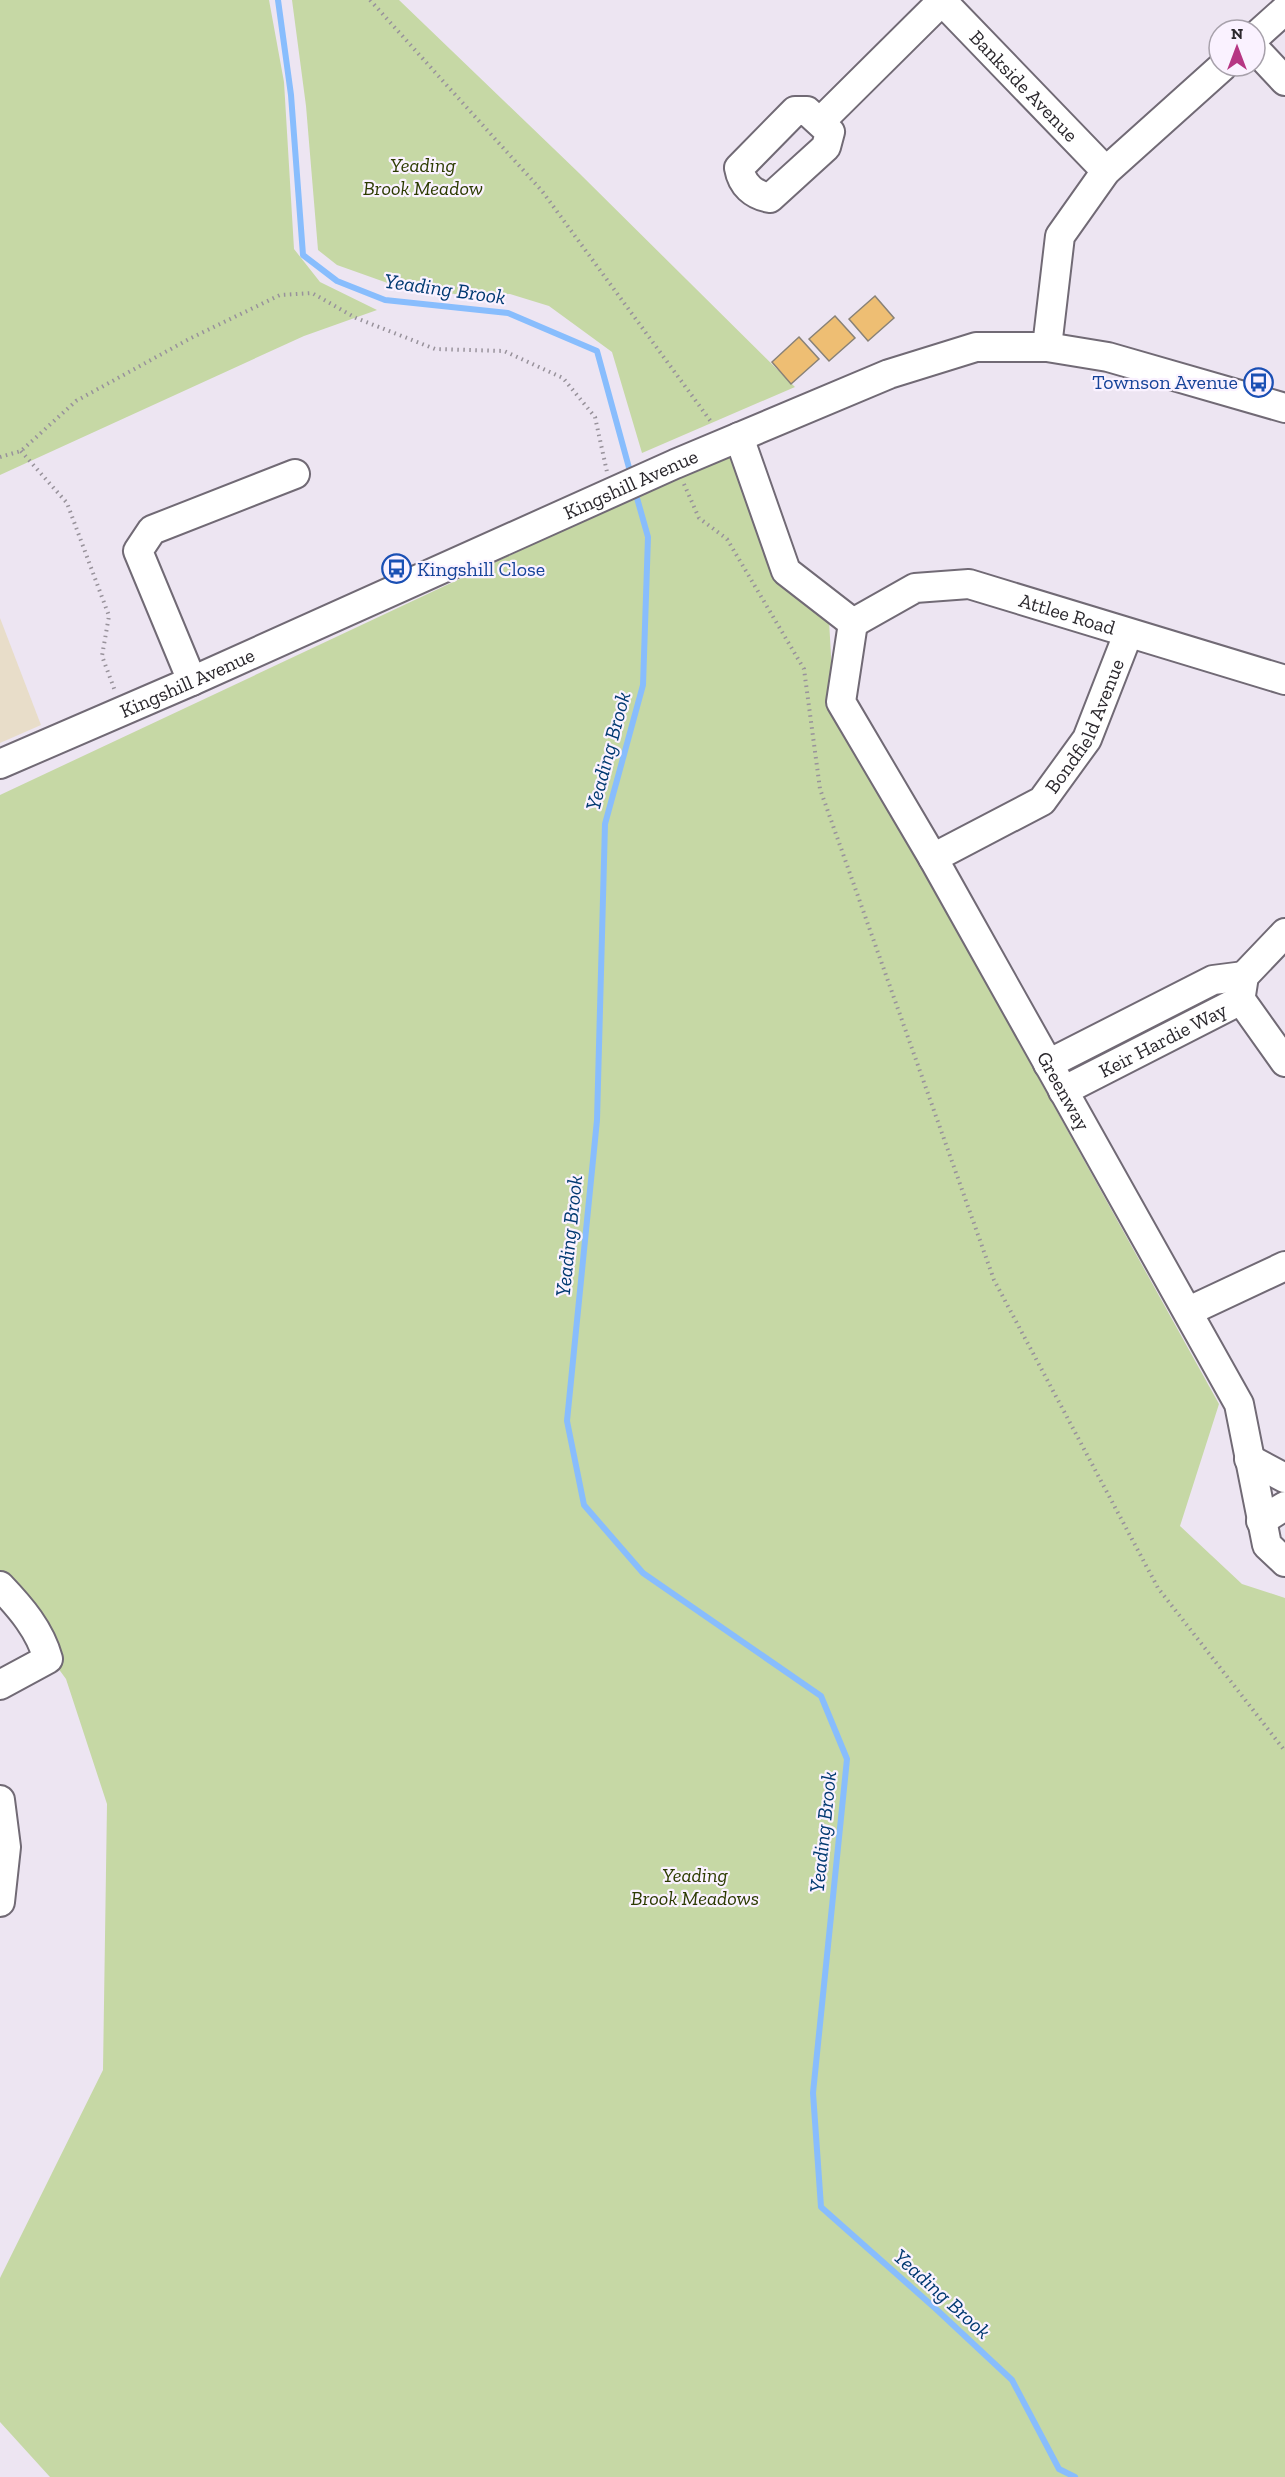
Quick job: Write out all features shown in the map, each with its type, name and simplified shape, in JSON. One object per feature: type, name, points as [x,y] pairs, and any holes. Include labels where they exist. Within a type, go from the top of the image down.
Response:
[{"type":"street","points":[[820,122],[943,0]]},
{"type":"street","name":"Bankside Avenue","points":[[943,0],[1106,171]]},
{"type":"street","points":[[1267,26],[1285,10]]},
{"type":"street","points":[[1267,62],[1285,81]]},
{"type":"street","points":[[1047,347],[1060,236],[1106,171],[1210,78]]},
{"type":"street","name":"Kingshill Avenue","points":[[0,764],[192,681],[666,468],[889,374],[976,347],[1047,347],[1108,357],[1285,408]]},
{"type":"street","points":[[731,441],[786,571],[853,623]]},
{"type":"street","points":[[192,681],[138,551],[152,530],[295,474]]},
{"type":"street","name":"Attlee Road","points":[[853,623],[915,588],[969,584],[1285,680]]},
{"type":"street","name":"Greenway","points":[[853,623],[841,702],[933,858],[1189,1311],[1239,1404],[1267,1545],[1285,1562]]},
{"type":"street","name":"Bondfield Avenue","points":[[933,858],[1042,801],[1087,739],[1128,634]]},
{"type":"street","name":"Keir Hardie Way","points":[[1064,1091],[1242,988],[1285,933]]},
{"type":"street","name":"Keir Hardie Way","points":[[1048,1064],[1213,981],[1242,988]]},
{"type":"street","points":[[1242,988],[1285,1062]]},
{"type":"street","points":[[1189,1311],[1285,1266]]},
{"type":"street","points":[[1249,1459],[1285,1478]]},
{"type":"street","points":[[1261,1521],[1285,1506]]},
{"type":"street","points":[[0,1586],[30,1620],[43,1641],[48,1659],[0,1685]]},
{"type":"street","points":[[0,1800],[3,1847],[0,1902]]},
{"type":"path","points":[[370,0],[542,191],[717,429],[731,441]]},
{"type":"path","points":[[0,457],[21,451],[76,401],[191,338],[280,295],[312,293],[356,318],[435,349],[504,351],[562,378],[595,417],[610,493]]},
{"type":"path","points":[[21,451],[67,503],[93,568],[110,616],[102,656],[122,711]]},
{"type":"path","points":[[666,468],[699,518],[727,539],[804,669],[820,789],[994,1280],[1158,1588],[1285,1749]]},
{"type":"shaded area","points":[[0,618],[41,725],[0,743]]},
{"type":"green space","points":[[0,0],[269,0],[284,82],[294,249],[320,282],[377,310],[304,336],[0,475]]},
{"type":"green space","name":"Yeading Brook Meadow","points":[[292,0],[399,0],[579,173],[795,387],[642,453],[612,352],[549,306],[510,294],[455,294],[396,286],[337,265],[318,250],[306,106]]},
{"type":"green space","name":"Yeading Brook Meadows","points":[[734,450],[773,579],[829,620],[834,709],[1219,1404],[1180,1526],[1242,1584],[1285,1598],[1285,2477],[50,2477],[0,2422],[0,2278],[103,2070],[107,1804],[66,1679],[0,1589],[0,795]]},
{"type":"building","points":[[875,296],[894,318],[868,341],[849,319]]},
{"type":"building","points":[[835,316],[855,338],[829,361],[809,339]]},
{"type":"building","points":[[799,337],[819,359],[791,384],[772,362]]},
{"type":"waterway","name":"Yeading Brook","points":[[278,0],[291,95],[303,255],[337,281],[385,300],[508,313],[597,351],[631,475]]},
{"type":"waterway","name":"Yeading Brook","points":[[635,491],[648,537],[643,685],[605,824],[597,1120],[567,1421],[584,1505],[643,1573],[821,1696],[847,1759],[813,2093],[821,2207],[1012,2380],[1059,2469],[1075,2477]]},
{"type":"place","name":"Townson Avenue","points":[[1259,382]]},
{"type":"place","name":"Kingshill Close","points":[[396,569]]}]
